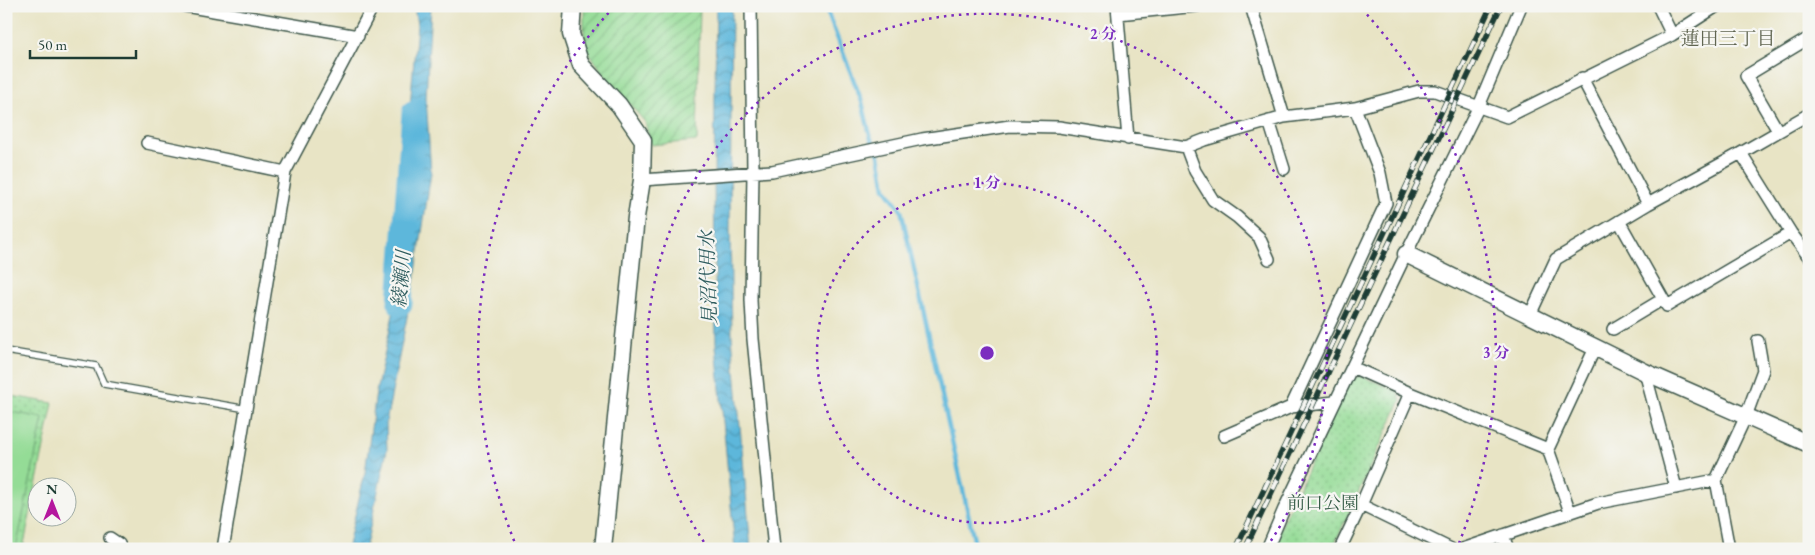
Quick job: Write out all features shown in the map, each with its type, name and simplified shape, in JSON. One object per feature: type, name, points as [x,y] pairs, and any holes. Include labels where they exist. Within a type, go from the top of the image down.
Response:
[{"type":"street","points":[[184,6],[358,36]]},
{"type":"street","points":[[223,549],[285,172],[373,6]]},
{"type":"street","points":[[573,6],[570,34],[581,65],[619,105],[642,140],[642,180],[635,226],[603,549]]},
{"type":"street","points":[[751,6],[753,172],[751,300],[754,349],[774,549]]},
{"type":"street","points":[[1128,138],[1118,10],[1197,6]]},
{"type":"street","points":[[1251,6],[1284,117]]},
{"type":"street","points":[[1267,549],[1334,402],[1479,106],[1521,6]]},
{"type":"street","points":[[1658,6],[1672,35]]},
{"type":"street","points":[[642,180],[772,170],[922,139],[1010,126],[1059,128],[1186,148],[1204,140],[1284,117],[1355,108],[1419,91],[1436,91],[1507,117],[1582,78],[1672,35],[1717,6]]},
{"type":"street","points":[[1778,132],[1746,76],[1809,38]]},
{"type":"street","points":[[1582,78],[1648,204]]},
{"type":"street","points":[[1291,407],[1386,202],[1380,173],[1355,108]]},
{"type":"street","points":[[1530,315],[1556,259],[1648,204],[1809,114]]},
{"type":"street","points":[[1269,121],[1284,169]]},
{"type":"street","points":[[147,143],[285,172]]},
{"type":"street","points":[[1186,148],[1195,171],[1212,200],[1237,217],[1259,237],[1269,259]]},
{"type":"street","points":[[1741,153],[1809,257]]},
{"type":"street","points":[[1619,221],[1666,306],[1792,233]]},
{"type":"street","points":[[1406,254],[1594,348],[1809,444]]},
{"type":"street","points":[[1614,329],[1663,299]]},
{"type":"street","points":[[1729,549],[1716,480],[1746,416],[1763,370],[1758,341]]},
{"type":"street","points":[[1570,512],[1548,449],[1594,348]]},
{"type":"street","points":[[1352,367],[1410,393],[1548,449]]},
{"type":"street","points":[[1646,372],[1676,488]]},
{"type":"street","points":[[1340,549],[1410,393]]},
{"type":"street","points":[[1224,436],[1291,407],[1334,402]]},
{"type":"street","points":[[1464,549],[1598,503],[1716,480]]},
{"type":"street","points":[[1361,505],[1451,549]]},
{"type":"street","points":[[1503,535],[1508,549]]},
{"type":"street","points":[[110,538],[119,544],[121,549]]},
{"type":"lane","points":[[6,351],[96,366],[104,384],[247,409]]},
{"type":"green space","points":[[584,6],[700,6],[697,141],[651,145],[645,122],[603,73],[584,45]]},
{"type":"green space","name":"前口公園","points":[[1361,376],[1397,391],[1401,400],[1332,549],[1271,549],[1349,379]]},
{"type":"green space","points":[[6,395],[53,403],[38,478],[28,478],[28,525],[23,549],[6,549]]},
{"type":"green space","points":[[6,411],[43,418],[31,478],[28,478],[28,491],[16,549],[6,549]]},
{"type":"water","points":[[414,6],[431,6],[426,98],[431,173],[416,272],[386,422],[387,450],[367,541],[365,549],[347,549],[365,473],[376,392],[407,244],[411,201],[410,106],[417,25]]},
{"type":"water","points":[[716,6],[732,6],[730,228],[732,336],[751,549],[735,549],[716,346],[714,181]]},
{"type":"waterway","points":[[825,6],[862,102],[871,139],[879,155],[885,188],[901,210],[976,549]]},
{"type":"waterway","name":"綾瀬川","points":[[400,303],[414,113]]},
{"type":"railway","points":[[1236,549],[1491,6]]},
{"type":"railway","points":[[1245,549],[1501,6]]},
{"type":"district","name":"蓮田三丁目","points":[[1728,38]]},
{"type":"water label","name":"見沼代用水","points":[[708,278]]}]
